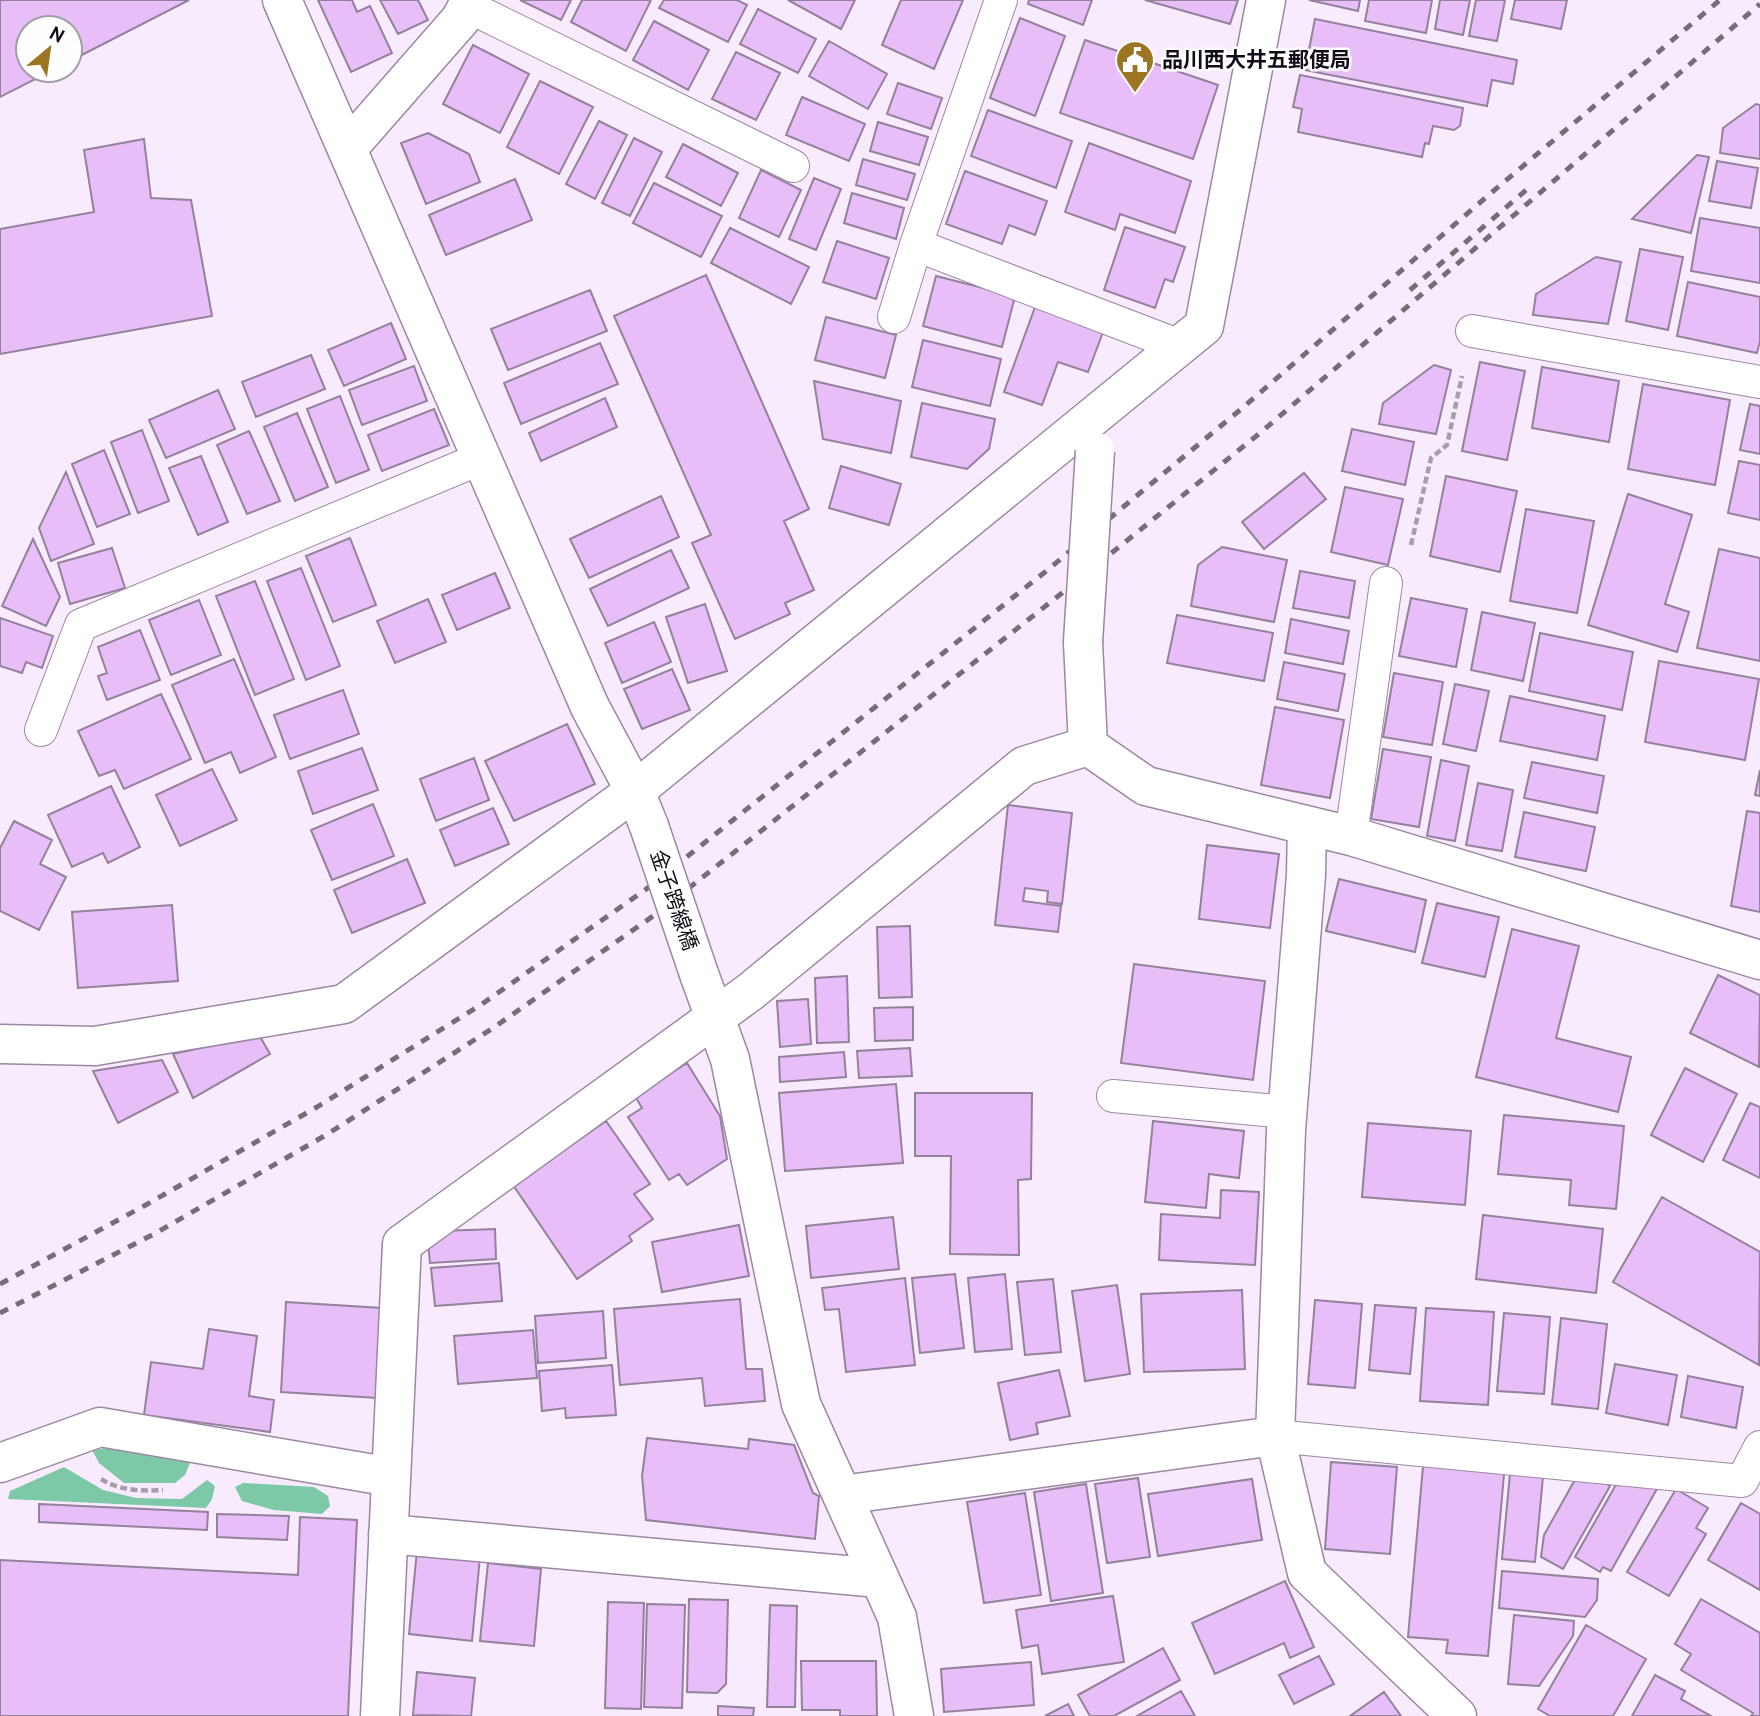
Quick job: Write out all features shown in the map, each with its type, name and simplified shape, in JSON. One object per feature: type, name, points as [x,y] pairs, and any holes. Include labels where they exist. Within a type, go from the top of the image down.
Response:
[{"type":"street","name":"金子跨線橋","points":[[282,0],[590,707],[642,808],[730,1059],[801,1404],[897,1617],[914,1716]]},
{"type":"street","points":[[0,1044],[94,1046],[344,1004],[642,808],[1097,412],[1203,326],[1266,0]]},
{"type":"street","points":[[347,149],[460,20],[469,3]]},
{"type":"street","points":[[1088,746],[1083,642],[1097,412]]},
{"type":"street","points":[[1088,746],[1146,786],[1351,836],[1760,960]]},
{"type":"street","points":[[380,1716],[402,1244],[750,992],[1024,766],[1088,746]]},
{"type":"street","points":[[1307,826],[1301,1021],[1287,1112],[1275,1436],[1307,1573],[1457,1716]]},
{"type":"street","points":[[0,1462],[100,1427],[391,1477]]},
{"type":"street","points":[[842,1495],[1275,1436]]},
{"type":"street","points":[[388,1534],[880,1578]]},
{"type":"lane","points":[[894,317],[916,244],[1001,0]]},
{"type":"lane","points":[[469,3],[793,166]]},
{"type":"lane","points":[[916,244],[1180,346]]},
{"type":"lane","points":[[1472,331],[1760,382]]},
{"type":"lane","points":[[41,730],[81,625],[482,458]]},
{"type":"lane","points":[[1351,836],[1386,583]]},
{"type":"lane","points":[[1113,1096],[1287,1112]]},
{"type":"lane","points":[[1275,1436],[1742,1481],[1760,1447]]},
{"type":"path","points":[[1386,583],[1406,568],[1431,458],[1447,445],[1472,331]]},
{"type":"green space","points":[[109,1448],[191,1460],[185,1475],[175,1483],[124,1483],[99,1463],[92,1450]]},
{"type":"green space","points":[[64,1467],[103,1490],[136,1498],[182,1499],[207,1480],[215,1486],[212,1499],[206,1508],[8,1499],[10,1491]]},
{"type":"green space","points":[[243,1483],[314,1487],[328,1496],[330,1506],[322,1514],[274,1510],[242,1501],[235,1487]]},
{"type":"building","points":[[0,0],[189,0],[84,54],[84,14],[14,14],[14,84],[26,84],[0,97]]},
{"type":"building","points":[[318,0],[352,0],[357,12],[370,6],[392,53],[351,72]]},
{"type":"building","points":[[380,0],[418,0],[428,20],[398,34]]},
{"type":"building","points":[[520,0],[571,0],[561,20]]},
{"type":"building","points":[[582,0],[651,0],[626,51],[571,22]]},
{"type":"building","points":[[664,0],[737,0],[747,5],[728,42],[659,8]]},
{"type":"building","points":[[788,0],[855,0],[841,29]]},
{"type":"building","points":[[901,0],[963,0],[934,69],[882,45]]},
{"type":"building","points":[[1029,0],[1092,0],[1083,25],[1028,4]]},
{"type":"building","points":[[1145,0],[1238,0],[1230,24]]},
{"type":"building","points":[[1309,0],[1360,0],[1358,11]]},
{"type":"building","points":[[1369,0],[1432,0],[1426,33],[1365,21]]},
{"type":"building","points":[[1440,0],[1470,0],[1463,35],[1435,29]]},
{"type":"building","points":[[1476,0],[1505,0],[1497,41],[1469,36]]},
{"type":"building","points":[[1515,0],[1567,0],[1561,29],[1511,19]]},
{"type":"building","points":[[758,9],[816,39],[798,73],[740,44]]},
{"type":"building","points":[[1020,18],[1065,36],[1035,116],[990,98]]},
{"type":"building","points":[[1315,19],[1517,60],[1513,84],[1492,80],[1487,106],[1305,70]]},
{"type":"building","points":[[654,21],[709,50],[688,90],[633,60]]},
{"type":"building","points":[[1085,40],[1218,85],[1193,159],[1060,113]]},
{"type":"building","points":[[829,41],[887,74],[868,109],[809,76]]},
{"type":"building","points":[[473,45],[529,74],[500,133],[443,104]]},
{"type":"building","points":[[736,52],[780,73],[756,120],[712,99]]},
{"type":"building","points":[[1300,75],[1463,108],[1460,126],[1454,130],[1433,126],[1429,144],[1425,143],[1422,157],[1298,132],[1302,109],[1293,107]]},
{"type":"building","points":[[540,81],[593,107],[559,174],[507,147]]},
{"type":"building","points":[[898,83],[942,98],[931,129],[887,114]]},
{"type":"building","points":[[802,97],[865,124],[849,161],[786,135]]},
{"type":"building","points":[[1756,104],[1760,105],[1760,159],[1720,153],[1723,128]]},
{"type":"building","points":[[988,110],[1072,141],[1056,188],[971,156]]},
{"type":"building","points":[[599,121],[627,135],[595,199],[566,184]]},
{"type":"building","points":[[878,122],[928,137],[919,165],[870,151]]},
{"type":"building","points":[[428,133],[469,154],[480,182],[426,204],[401,143]]},
{"type":"building","points":[[634,138],[662,152],[630,216],[602,203]]},
{"type":"building","points":[[144,139],[151,198],[191,200],[212,316],[0,354],[0,229],[94,212],[84,150]]},
{"type":"building","points":[[1089,143],[1191,181],[1175,233],[1120,214],[1115,230],[1065,212]]},
{"type":"building","points":[[683,144],[738,173],[721,206],[666,177]]},
{"type":"building","points":[[1697,155],[1709,157],[1691,233],[1632,219]]},
{"type":"building","points":[[863,159],[915,174],[907,200],[856,185]]},
{"type":"building","points":[[1717,161],[1758,168],[1751,208],[1709,201]]},
{"type":"building","points":[[761,170],[801,190],[779,237],[739,218]]},
{"type":"building","points":[[965,171],[1047,201],[1035,235],[1009,225],[1002,244],[946,224]]},
{"type":"building","points":[[814,178],[841,189],[816,250],[789,239]]},
{"type":"building","points":[[515,179],[532,220],[446,255],[429,215]]},
{"type":"building","points":[[654,183],[722,216],[701,257],[633,223]]},
{"type":"building","points":[[852,193],[904,208],[896,239],[844,223]]},
{"type":"building","points":[[1700,218],[1760,228],[1760,283],[1691,271]]},
{"type":"building","points":[[1125,227],[1185,247],[1173,282],[1165,279],[1155,308],[1104,290]]},
{"type":"building","points":[[730,228],[809,267],[791,304],[711,263]]},
{"type":"building","points":[[837,241],[889,258],[876,299],[823,282]]},
{"type":"building","points":[[1640,249],[1683,257],[1668,330],[1626,321]]},
{"type":"building","points":[[1596,257],[1621,262],[1608,324],[1533,315],[1536,294]]},
{"type":"building","points":[[706,275],[809,509],[784,521],[814,590],[785,603],[790,614],[735,639],[692,543],[711,535],[614,316]]},
{"type":"building","points":[[936,276],[1015,296],[1002,347],[923,326]]},
{"type":"building","points":[[1688,282],[1760,297],[1760,341],[1757,353],[1677,336]]},
{"type":"building","points":[[590,290],[607,331],[508,370],[491,329]]},
{"type":"building","points":[[1035,307],[1103,332],[1088,372],[1058,362],[1042,405],[1004,392]]},
{"type":"building","points":[[826,317],[896,335],[885,378],[815,360]]},
{"type":"building","points":[[391,323],[406,359],[344,386],[328,350]]},
{"type":"building","points":[[923,340],[1001,359],[990,406],[912,387]]},
{"type":"building","points":[[600,343],[618,384],[521,424],[504,383]]},
{"type":"building","points":[[311,355],[325,389],[256,417],[242,382]]},
{"type":"building","points":[[1480,362],[1525,371],[1507,460],[1462,451]]},
{"type":"building","points":[[1434,365],[1451,370],[1436,434],[1379,424],[1383,403]]},
{"type":"building","points":[[414,366],[427,401],[362,425],[349,390]]},
{"type":"building","points":[[1542,367],[1619,381],[1609,442],[1532,428]]},
{"type":"building","points":[[814,381],[901,401],[891,453],[823,439]]},
{"type":"building","points":[[1643,384],[1730,400],[1715,485],[1628,469]]},
{"type":"building","points":[[218,390],[235,429],[166,458],[149,420]]},
{"type":"building","points":[[340,396],[369,470],[336,483],[307,409]]},
{"type":"building","points":[[605,398],[617,427],[541,461],[529,433]]},
{"type":"building","points":[[922,403],[995,419],[989,449],[967,469],[911,457]]},
{"type":"building","points":[[1750,404],[1760,406],[1760,454],[1740,450]]},
{"type":"building","points":[[434,409],[449,445],[382,471],[368,435]]},
{"type":"building","points":[[297,413],[328,487],[295,501],[264,427]]},
{"type":"building","points":[[1352,429],[1414,442],[1405,485],[1342,471]]},
{"type":"building","points":[[142,430],[169,501],[138,513],[111,442]]},
{"type":"building","points":[[249,431],[280,501],[247,514],[217,445]]},
{"type":"building","points":[[104,450],[130,514],[97,527],[72,464]]},
{"type":"building","points":[[201,456],[228,522],[198,535],[169,468]]},
{"type":"building","points":[[1739,461],[1760,465],[1760,520],[1728,513]]},
{"type":"building","points":[[841,466],[901,484],[889,525],[829,508]]},
{"type":"building","points":[[66,472],[94,544],[51,561],[39,528]]},
{"type":"building","points":[[1304,473],[1326,499],[1264,549],[1242,522]]},
{"type":"building","points":[[1446,476],[1517,491],[1500,572],[1430,556]]},
{"type":"building","points":[[1345,487],[1403,499],[1388,565],[1331,552]]},
{"type":"building","points":[[1628,494],[1692,515],[1665,604],[1689,612],[1677,652],[1588,625]]},
{"type":"building","points":[[661,496],[679,537],[589,578],[570,539]]},
{"type":"building","points":[[1526,509],[1594,521],[1577,613],[1510,601]]},
{"type":"building","points":[[350,538],[376,605],[333,622],[306,556]]},
{"type":"building","points":[[33,539],[60,597],[46,626],[2,606]]},
{"type":"building","points":[[1222,547],[1287,560],[1274,622],[1191,606],[1198,565]]},
{"type":"building","points":[[112,548],[125,588],[70,604],[58,563]]},
{"type":"building","points":[[1719,549],[1760,558],[1760,661],[1697,648]]},
{"type":"building","points":[[671,550],[689,588],[608,626],[590,589]]},
{"type":"building","points":[[301,568],[340,666],[306,680],[267,581]]},
{"type":"building","points":[[1300,571],[1355,581],[1349,618],[1293,608]]},
{"type":"building","points":[[495,573],[510,608],[457,630],[442,595]]},
{"type":"building","points":[[255,581],[294,679],[255,695],[216,596]]},
{"type":"building","points":[[1411,598],[1467,609],[1456,667],[1399,656]]},
{"type":"building","points":[[428,599],[446,642],[395,663],[377,621]]},
{"type":"building","points":[[199,600],[221,655],[171,675],[149,620]]},
{"type":"building","points":[[705,604],[727,671],[688,683],[666,617]]},
{"type":"building","points":[[1482,612],[1535,623],[1523,681],[1471,670]]},
{"type":"building","points":[[1177,615],[1273,633],[1264,681],[1167,663]]},
{"type":"building","points":[[0,618],[53,636],[42,668],[26,662],[22,673],[0,666]]},
{"type":"building","points":[[1291,619],[1349,631],[1343,664],[1285,653]]},
{"type":"building","points":[[654,622],[671,662],[622,683],[605,643]]},
{"type":"building","points":[[140,630],[160,680],[107,700],[98,676],[107,673],[98,647]]},
{"type":"building","points":[[1540,633],[1633,652],[1622,710],[1529,691]]},
{"type":"building","points":[[234,659],[276,757],[240,773],[231,752],[205,763],[172,685]]},
{"type":"building","points":[[1659,661],[1759,679],[1745,760],[1645,742]]},
{"type":"building","points":[[1284,662],[1345,674],[1338,711],[1277,699]]},
{"type":"building","points":[[672,669],[690,710],[642,729],[624,689]]},
{"type":"building","points":[[1394,673],[1443,682],[1432,745],[1383,737]]},
{"type":"building","points":[[1455,684],[1489,691],[1476,751],[1443,744]]},
{"type":"building","points":[[343,690],[359,734],[290,759],[274,715]]},
{"type":"building","points":[[161,694],[191,759],[124,789],[115,770],[99,776],[78,731]]},
{"type":"building","points":[[1510,696],[1605,716],[1597,760],[1500,741]]},
{"type":"building","points":[[1275,707],[1344,720],[1330,798],[1261,785]]},
{"type":"building","points":[[567,724],[595,784],[514,821],[485,761]]},
{"type":"building","points":[[362,748],[378,790],[313,814],[298,771]]},
{"type":"building","points":[[1383,749],[1431,757],[1419,827],[1371,819]]},
{"type":"building","points":[[474,758],[489,800],[436,821],[420,779]]},
{"type":"building","points":[[1441,760],[1469,766],[1455,841],[1427,836]]},
{"type":"building","points":[[1532,762],[1604,776],[1597,813],[1524,798]]},
{"type":"building","points":[[212,769],[237,820],[180,846],[156,795]]},
{"type":"building","points":[[1760,770],[1760,796],[1755,795]]},
{"type":"building","points":[[1478,783],[1513,790],[1502,851],[1466,845]]},
{"type":"building","points":[[111,786],[140,847],[108,863],[103,853],[72,867],[48,815]]},
{"type":"building","points":[[373,804],[394,856],[332,880],[311,830]]},
{"type":"building","points":[[1008,805],[1072,813],[1062,904],[1047,902],[1048,891],[1025,888],[1023,901],[1061,906],[1058,932],[995,925]]},
{"type":"building","points":[[493,808],[509,844],[455,866],[440,830]]},
{"type":"building","points":[[1747,811],[1760,813],[1760,912],[1731,906]]},
{"type":"building","points":[[1524,812],[1595,827],[1586,871],[1515,857]]},
{"type":"building","points":[[14,821],[52,840],[40,864],[66,877],[39,930],[0,911],[0,848]]},
{"type":"building","points":[[1207,845],[1279,854],[1270,928],[1199,919]]},
{"type":"building","points":[[407,859],[425,903],[352,933],[334,890]]},
{"type":"building","points":[[1339,879],[1426,900],[1415,952],[1326,931]]},
{"type":"building","points":[[1437,903],[1499,917],[1485,977],[1422,963]]},
{"type":"building","points":[[172,905],[178,981],[78,988],[72,912]]},
{"type":"building","points":[[910,926],[912,997],[879,998],[877,927]]},
{"type":"building","points":[[1512,929],[1579,946],[1556,1038],[1631,1057],[1618,1112],[1476,1077]]},
{"type":"building","points":[[1134,964],[1265,981],[1253,1080],[1121,1063]]},
{"type":"building","points":[[1718,975],[1760,995],[1759,1067],[1690,1033]]},
{"type":"building","points":[[847,976],[849,1042],[817,1043],[815,978]]},
{"type":"building","points":[[808,999],[811,1044],[780,1047],[777,1001]]},
{"type":"building","points":[[913,1007],[913,1040],[875,1041],[874,1008]]},
{"type":"building","points":[[259,1035],[270,1054],[193,1098],[173,1054]]},
{"type":"building","points":[[910,1048],[912,1076],[859,1078],[857,1051]]},
{"type":"building","points":[[844,1052],[846,1077],[780,1082],[779,1057]]},
{"type":"building","points":[[162,1060],[178,1092],[118,1123],[93,1071]]},
{"type":"building","points":[[687,1063],[720,1116],[727,1159],[687,1185],[679,1174],[669,1180],[628,1117],[642,1108],[635,1096]]},
{"type":"building","points":[[1685,1068],[1737,1094],[1703,1162],[1651,1135]]},
{"type":"building","points":[[896,1084],[903,1163],[785,1171],[779,1093]]},
{"type":"building","points":[[915,1093],[1032,1093],[1031,1179],[1018,1180],[1019,1255],[950,1254],[951,1156],[915,1156]]},
{"type":"building","points":[[1750,1103],[1760,1107],[1760,1178],[1723,1160]]},
{"type":"building","points":[[1504,1115],[1624,1126],[1616,1209],[1569,1205],[1571,1180],[1498,1174]]},
{"type":"building","points":[[606,1121],[650,1184],[634,1194],[653,1219],[629,1236],[632,1241],[577,1279],[513,1185]]},
{"type":"building","points":[[1153,1121],[1244,1131],[1239,1178],[1209,1174],[1206,1208],[1145,1202]]},
{"type":"building","points":[[1368,1123],[1471,1131],[1465,1205],[1362,1197]]},
{"type":"building","points":[[1221,1190],[1259,1192],[1255,1265],[1159,1260],[1161,1214],[1220,1218]]},
{"type":"building","points":[[1662,1197],[1760,1252],[1759,1365],[1613,1282]]},
{"type":"building","points":[[1483,1215],[1603,1229],[1596,1293],[1476,1279]]},
{"type":"building","points":[[893,1217],[899,1269],[811,1278],[806,1226]]},
{"type":"building","points":[[739,1225],[749,1276],[662,1292],[652,1242]]},
{"type":"building","points":[[495,1229],[496,1259],[430,1263],[428,1242],[440,1231]]},
{"type":"building","points":[[499,1263],[502,1301],[435,1306],[431,1268]]},
{"type":"building","points":[[955,1274],[964,1348],[920,1353],[912,1278]]},
{"type":"building","points":[[1005,1274],[1012,1349],[975,1352],[968,1278]]},
{"type":"building","points":[[905,1278],[915,1365],[846,1372],[839,1309],[825,1310],[822,1288]]},
{"type":"building","points":[[1053,1279],[1061,1352],[1025,1355],[1017,1282]]},
{"type":"building","points":[[1117,1285],[1130,1374],[1085,1381],[1072,1291]]},
{"type":"building","points":[[1242,1290],[1245,1369],[1144,1372],[1141,1294]]},
{"type":"building","points":[[740,1299],[746,1369],[762,1369],[765,1401],[705,1406],[702,1378],[620,1385],[614,1309]]},
{"type":"building","points":[[1315,1300],[1362,1304],[1355,1388],[1308,1384]]},
{"type":"building","points":[[286,1302],[382,1308],[377,1398],[281,1392]]},
{"type":"building","points":[[1375,1305],[1416,1308],[1410,1374],[1369,1370]]},
{"type":"building","points":[[1426,1308],[1494,1312],[1488,1405],[1420,1401]]},
{"type":"building","points":[[603,1311],[606,1358],[538,1363],[535,1316]]},
{"type":"building","points":[[1504,1313],[1550,1317],[1544,1394],[1497,1391]]},
{"type":"building","points":[[1561,1318],[1607,1324],[1598,1409],[1552,1404]]},
{"type":"building","points":[[209,1329],[257,1336],[249,1396],[274,1400],[270,1432],[144,1415],[151,1362],[203,1369]]},
{"type":"building","points":[[533,1330],[537,1378],[458,1384],[454,1336]]},
{"type":"building","points":[[1615,1364],[1677,1375],[1668,1425],[1606,1413]]},
{"type":"building","points":[[612,1365],[616,1415],[566,1418],[565,1408],[542,1411],[539,1371]]},
{"type":"building","points":[[1059,1370],[1070,1416],[1036,1423],[1038,1434],[1010,1440],[998,1383]]},
{"type":"building","points":[[1688,1376],[1743,1387],[1736,1428],[1681,1417]]},
{"type":"building","points":[[647,1438],[748,1449],[749,1439],[794,1445],[813,1493],[819,1496],[815,1539],[646,1520],[642,1476]]},
{"type":"building","points":[[1424,1455],[1505,1463],[1488,1656],[1446,1653],[1448,1640],[1408,1637]]},
{"type":"building","points":[[1331,1462],[1397,1467],[1390,1554],[1325,1549]]},
{"type":"building","points":[[1511,1463],[1544,1466],[1535,1562],[1502,1559]]},
{"type":"building","points":[[1581,1469],[1610,1486],[1563,1569],[1541,1557],[1544,1535]]},
{"type":"building","points":[[1622,1474],[1658,1487],[1611,1571],[1603,1567],[1600,1572],[1575,1557]]},
{"type":"building","points":[[1138,1478],[1150,1557],[1107,1563],[1095,1484]]},
{"type":"building","points":[[1252,1479],[1262,1540],[1158,1556],[1148,1494]]},
{"type":"building","points":[[1086,1484],[1103,1593],[1051,1601],[1034,1492]]},
{"type":"building","points":[[1676,1489],[1708,1508],[1696,1528],[1706,1534],[1669,1596],[1627,1572]]},
{"type":"building","points":[[1025,1493],[1041,1595],[984,1603],[967,1502]]},
{"type":"building","points":[[1741,1503],[1760,1514],[1760,1590],[1708,1560]]},
{"type":"building","points":[[39,1504],[208,1512],[207,1530],[39,1522]]},
{"type":"building","points":[[217,1514],[289,1516],[287,1540],[217,1537]]},
{"type":"building","points":[[300,1517],[357,1520],[348,1716],[0,1716],[0,1560],[298,1575]]},
{"type":"building","points":[[417,1550],[480,1557],[472,1641],[409,1634]]},
{"type":"building","points":[[488,1563],[541,1569],[534,1646],[480,1641]]},
{"type":"building","points":[[1502,1571],[1598,1579],[1597,1600],[1585,1617],[1499,1608]]},
{"type":"building","points":[[1285,1581],[1314,1647],[1290,1658],[1284,1643],[1215,1674],[1192,1623]]},
{"type":"building","points":[[1113,1596],[1124,1662],[1042,1674],[1038,1645],[1022,1648],[1016,1610]]},
{"type":"building","points":[[689,1599],[728,1600],[726,1684],[717,1693],[687,1692]]},
{"type":"building","points":[[1701,1599],[1760,1633],[1760,1716],[1751,1716],[1753,1713],[1681,1670],[1691,1654],[1675,1644]]},
{"type":"building","points":[[608,1602],[644,1603],[641,1709],[605,1708]]},
{"type":"building","points":[[647,1604],[685,1605],[682,1708],[644,1707]]},
{"type":"building","points":[[770,1605],[797,1606],[795,1707],[767,1707]]},
{"type":"building","points":[[1514,1615],[1574,1621],[1573,1636],[1539,1686],[1508,1684]]},
{"type":"building","points":[[1586,1625],[1646,1659],[1613,1716],[1550,1716],[1538,1709]]},
{"type":"building","points":[[1163,1648],[1180,1680],[1114,1716],[1090,1716],[1078,1695]]},
{"type":"building","points":[[1319,1656],[1334,1684],[1294,1704],[1279,1675]]},
{"type":"building","points":[[801,1661],[876,1661],[877,1716],[840,1716],[840,1710],[802,1710]]},
{"type":"building","points":[[1031,1662],[1034,1705],[944,1712],[941,1669]]},
{"type":"building","points":[[417,1672],[475,1678],[471,1716],[413,1715]]},
{"type":"building","points":[[1655,1675],[1685,1691],[1681,1699],[1711,1716],[1632,1716]]},
{"type":"building","points":[[1181,1691],[1195,1716],[1137,1716]]},
{"type":"building","points":[[1384,1692],[1401,1716],[1350,1716]]},
{"type":"building","points":[[1068,1704],[1074,1716],[1045,1716]]},
{"type":"building","points":[[718,1706],[754,1708],[753,1716],[718,1716]]},
{"type":"railway","points":[[0,1284],[317,1107],[482,1004],[645,890],[1045,572],[1240,410],[1720,0]]},
{"type":"railway","points":[[0,1313],[154,1234],[326,1135],[493,1028],[656,914],[1260,433],[1760,4]]},
{"type":"railway","points":[[1410,290],[1532,185]]},
{"type":"place","name":"品川西大井五郵便局","points":[[1135,94]]}]
